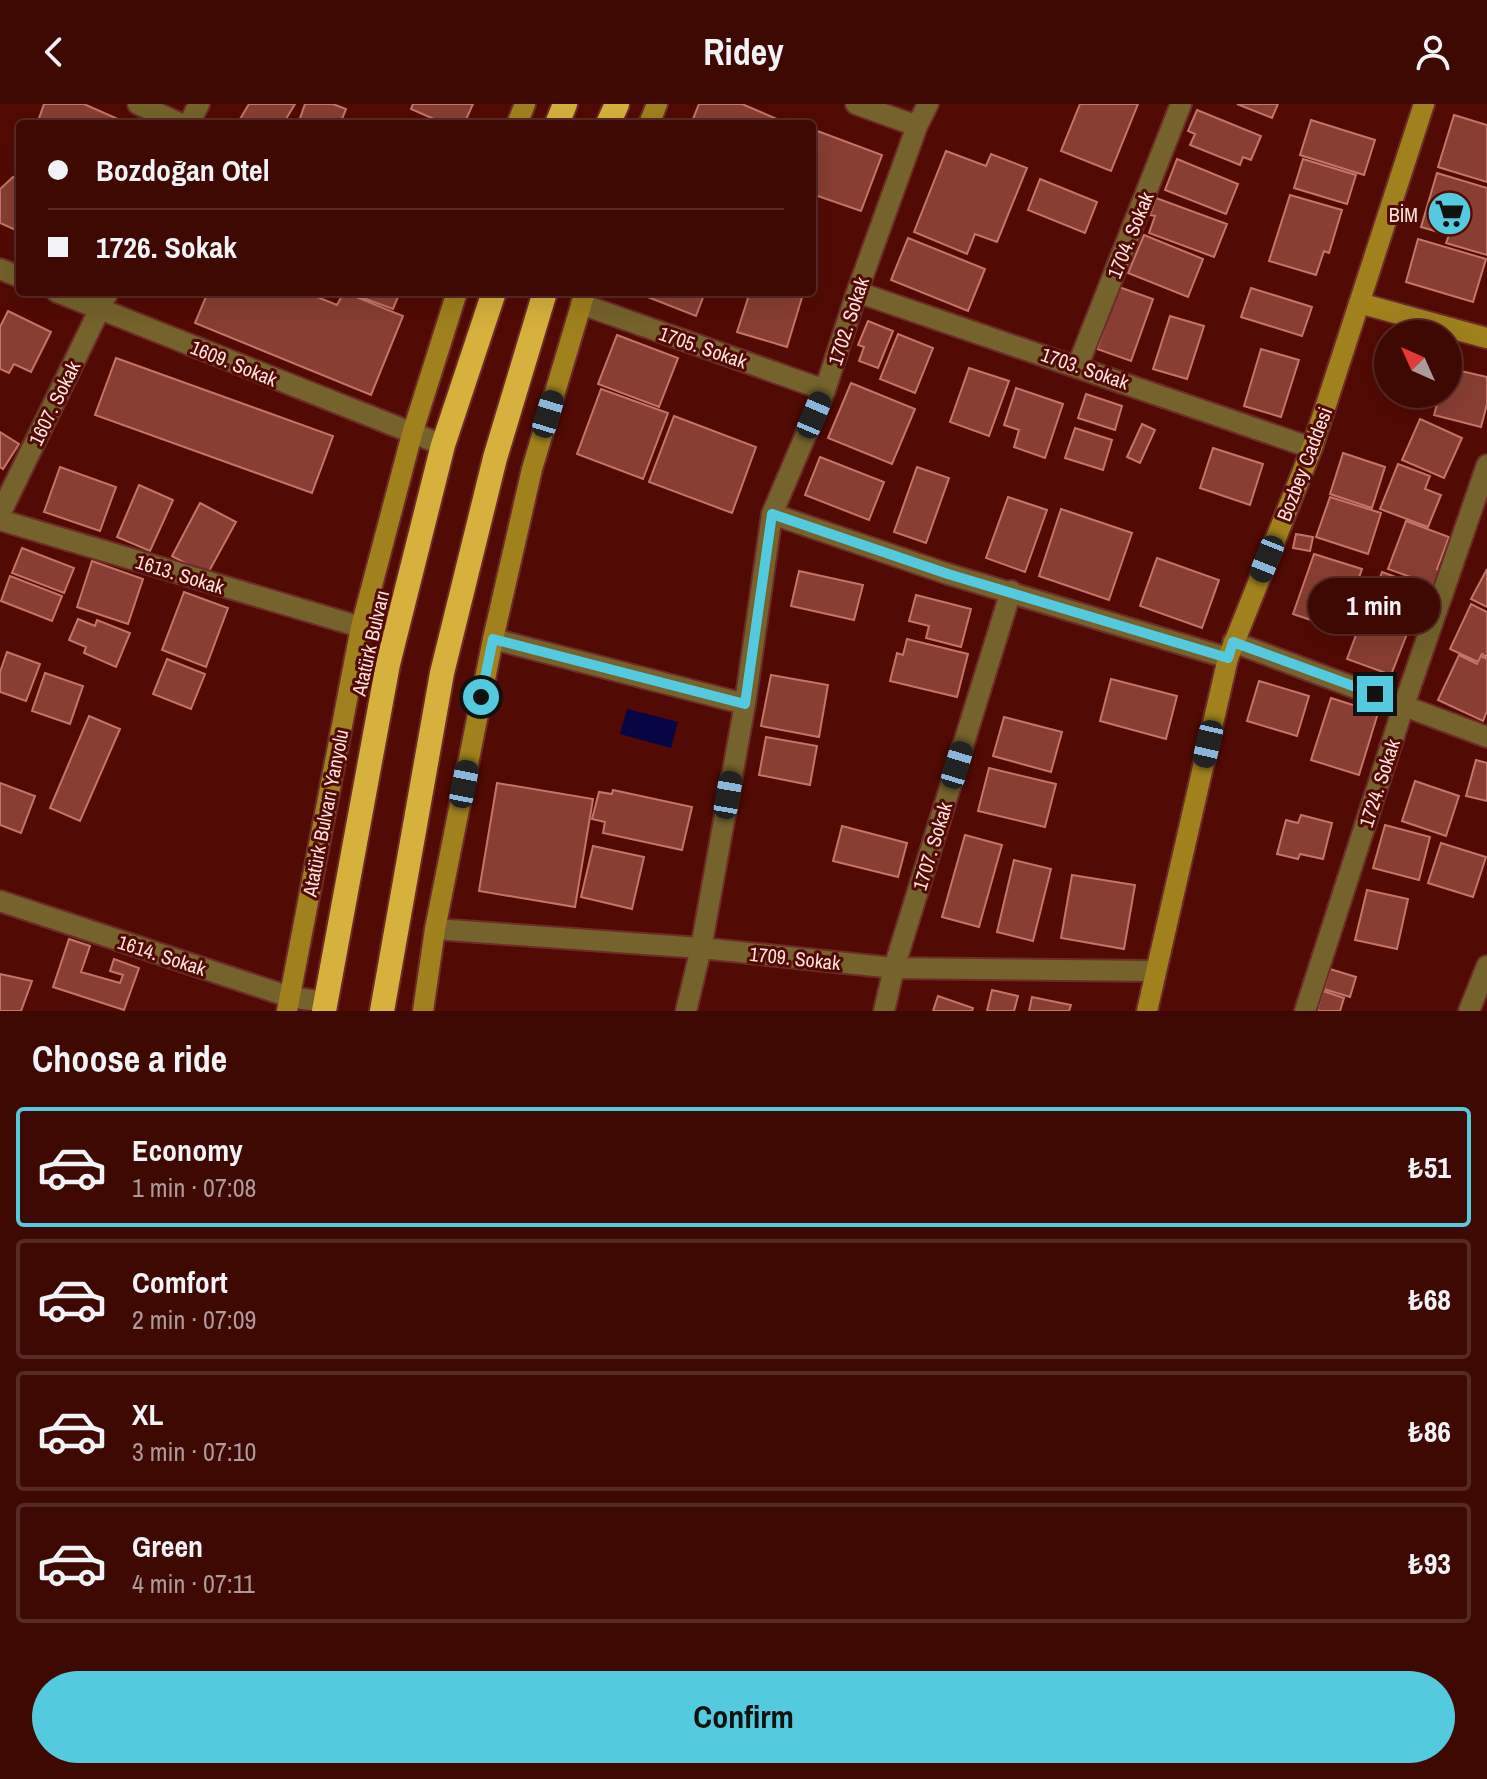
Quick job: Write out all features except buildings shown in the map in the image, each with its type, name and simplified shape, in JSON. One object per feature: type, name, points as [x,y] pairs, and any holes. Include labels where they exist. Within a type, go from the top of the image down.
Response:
[{"type":"highway","name":"Atatürk Bulvarı","points":[[325,1006],[388,664],[443,445],[493,296]]},
{"type":"highway","points":[[382,1011],[442,673],[495,458],[544,296]]},
{"type":"street","points":[[138,104],[172,120]]},
{"type":"street","points":[[856,104],[917,126]]},
{"type":"street","name":"1702. Sokak","points":[[686,1011],[701,948],[745,704],[772,514],[825,390],[857,292],[917,126],[928,104]]},
{"type":"street","name":"1704. Sokak","points":[[1078,365],[1181,104]]},
{"type":"street","name":"Bozbey Caddesi","points":[[1147,1011],[1230,650],[1312,448],[1424,104]]},
{"type":"street","name":"1703. Sokak","points":[[857,292],[1078,365],[1312,448]]},
{"type":"street","name":"1609. Sokak","points":[[78,296],[104,301],[443,445]]},
{"type":"street","name":"Atatürk Bulvarı Yanyolu","points":[[288,1004],[361,627],[412,434],[456,296]]},
{"type":"street","points":[[423,1011],[435,929],[493,639],[532,469],[583,298]]},
{"type":"street","name":"1705. Sokak","points":[[583,298],[825,390]]},
{"type":"street","name":"1607. Sokak","points":[[0,514],[104,301]]},
{"type":"street","points":[[1359,303],[1487,338]]},
{"type":"street","name":"1724. Sokak","points":[[1305,1011],[1404,705],[1487,465]]},
{"type":"street","points":[[772,514],[948,574],[1230,650],[1404,705],[1487,737]]},
{"type":"street","name":"1613. Sokak","points":[[0,520],[361,627]]},
{"type":"street","name":"1707. Sokak","points":[[884,1011],[894,968],[1011,591]]},
{"type":"street","points":[[493,639],[745,704]]},
{"type":"street","name":"1614. Sokak","points":[[0,901],[288,1004],[325,1006]]},
{"type":"street","name":"1709. Sokak","points":[[435,929],[701,948],[894,968],[1155,971]]},
{"type":"street","points":[[1469,1011],[1487,966]]},
{"type":"shaded area","points":[[627,709],[678,722],[671,748],[620,734]]},
{"type":"place","name":"BİM","points":[[1449,214]]},
{"type":"route","points":[[481,697],[493,639],[745,704],[772,514],[948,574],[1228,658],[1233,642],[1375,694]]}]
